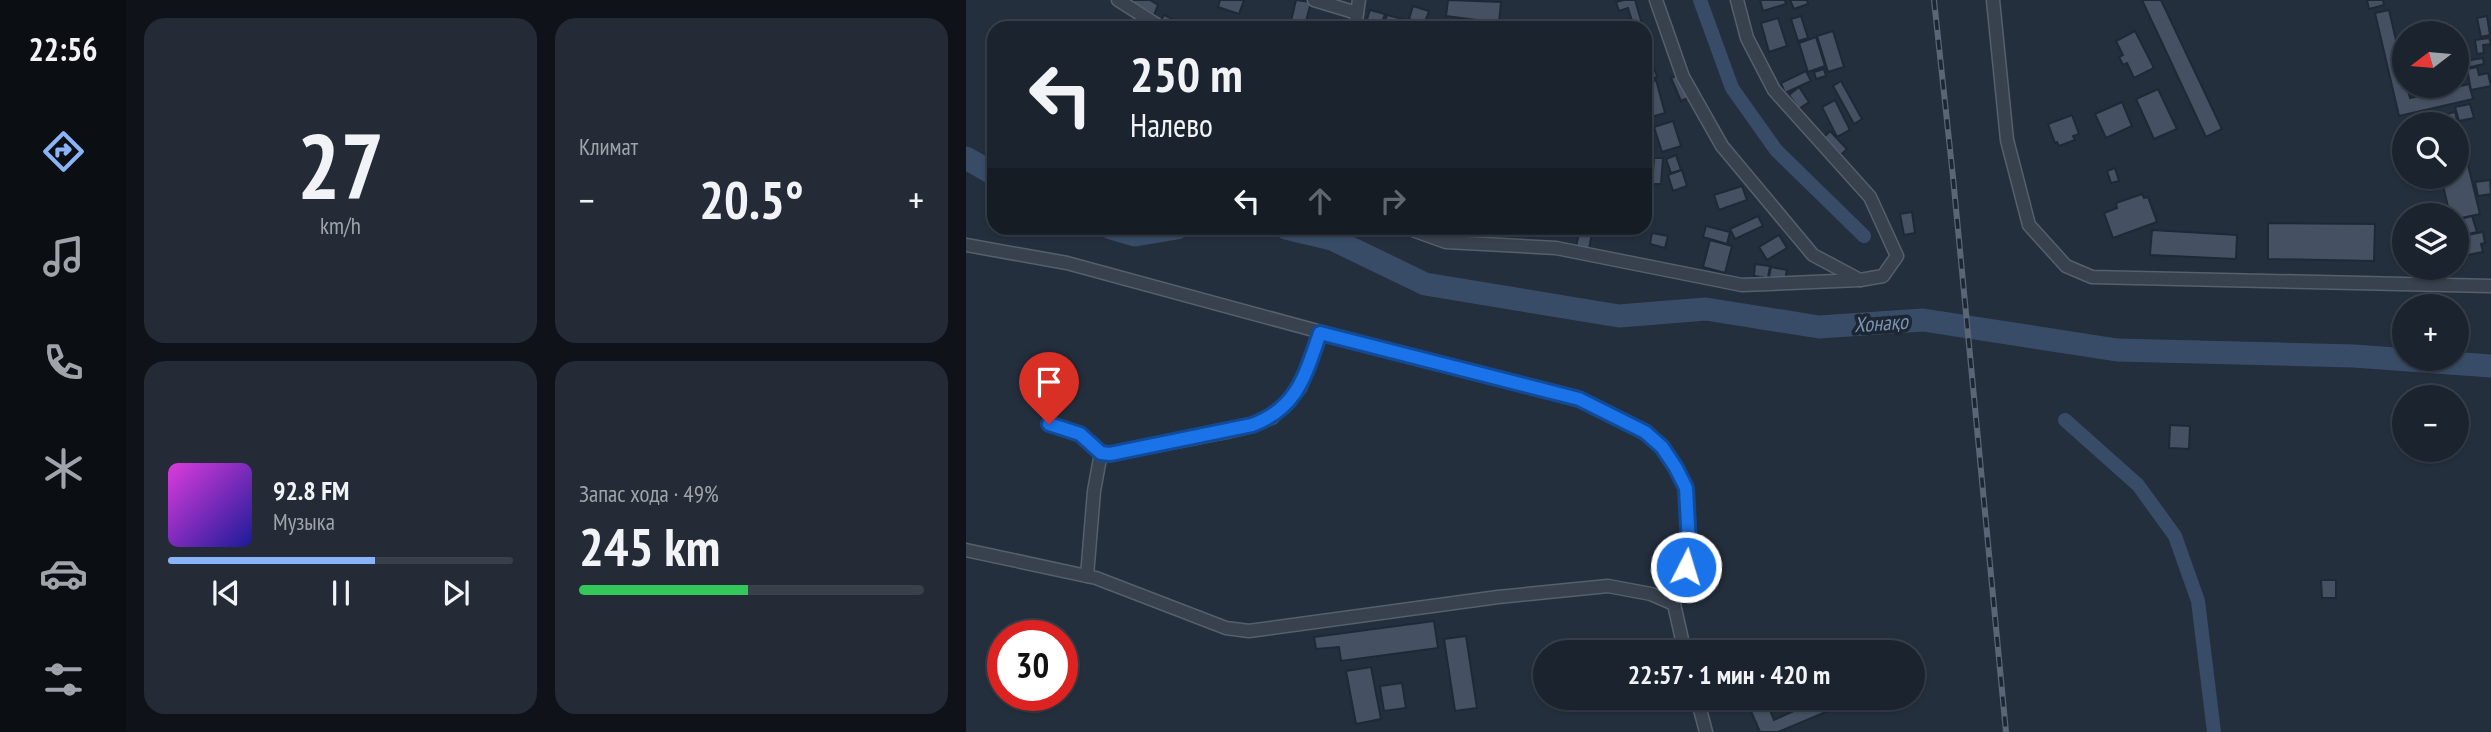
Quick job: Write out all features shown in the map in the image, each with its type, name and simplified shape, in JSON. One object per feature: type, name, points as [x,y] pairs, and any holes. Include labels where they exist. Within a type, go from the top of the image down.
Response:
[{"type":"street","points":[[1118,0],[1151,21]]},
{"type":"street","points":[[1314,0],[1358,6]]},
{"type":"street","points":[[1656,0],[1683,77],[1722,146],[1813,255],[1860,280]]},
{"type":"street","points":[[1426,235],[1446,242],[1556,248],[1742,285],[1860,280],[1883,276],[1897,256],[1870,197],[1774,90],[1747,38],[1737,0]]},
{"type":"street","points":[[1993,0],[2007,140],[2029,225],[2066,266],[2092,276],[2491,286]]},
{"type":"street","points":[[966,245],[1067,263],[1320,333],[1579,399],[1645,432],[1669,457],[1686,488],[1689,545],[1686,567],[1674,604],[1682,640]]},
{"type":"street","points":[[1049,424],[1080,434],[1101,453],[1114,454],[1227,432],[1269,419],[1285,406],[1300,388],[1320,333]]},
{"type":"street","points":[[1087,576],[1094,491],[1101,453]]},
{"type":"street","points":[[966,550],[1087,576],[1226,628],[1250,631],[1588,587],[1608,586],[1651,594],[1674,604]]},
{"type":"street","points":[[1700,710],[1706,732]]},
{"type":"building","points":[[1150,0],[1158,5],[1154,15],[1131,2]]},
{"type":"building","points":[[1220,0],[1244,0],[1239,14],[1218,7]]},
{"type":"building","points":[[1296,0],[1311,2],[1306,21],[1291,21]]},
{"type":"building","points":[[1448,0],[1501,2],[1499,21],[1446,16]]},
{"type":"building","points":[[1635,0],[1641,21],[1632,21],[1628,8],[1619,11],[1616,2]]},
{"type":"building","points":[[1760,0],[1785,0],[1786,4],[1763,11]]},
{"type":"building","points":[[1790,0],[1807,0],[1808,4],[1794,9]]},
{"type":"building","points":[[2142,0],[2161,0],[2222,129],[2206,137]]},
{"type":"building","points":[[2367,0],[2383,0],[2384,5],[2369,9]]},
{"type":"building","points":[[1413,6],[1429,11],[1425,21],[1409,19]]},
{"type":"building","points":[[1370,10],[1385,14],[1382,21],[1366,21]]},
{"type":"building","points":[[2389,10],[2392,23],[2392,86],[2375,13]]},
{"type":"building","points":[[1164,15],[1177,21],[1161,21]]},
{"type":"building","points":[[1387,15],[1411,21],[1385,21]]},
{"type":"building","points":[[1801,16],[1808,38],[1798,41],[1791,19]]},
{"type":"building","points":[[2487,16],[2490,35],[2481,37],[2477,18]]},
{"type":"building","points":[[1778,18],[1787,46],[1769,52],[1761,23]]},
{"type":"building","points":[[1833,31],[1844,67],[1828,72],[1817,36]]},
{"type":"building","points":[[2135,31],[2154,68],[2134,78],[2127,63],[2123,65],[2119,57],[2123,55],[2116,41]]},
{"type":"building","points":[[1816,37],[1825,66],[1808,72],[1799,43]]},
{"type":"building","points":[[2489,38],[2491,44],[2483,45],[2484,53],[2477,54],[2475,40]]},
{"type":"building","points":[[2483,58],[2484,64],[2469,67],[2469,60]]},
{"type":"building","points":[[1652,61],[1657,77],[1652,79]]},
{"type":"building","points":[[2477,67],[2479,75],[2488,73],[2491,86],[2471,90],[2469,69]]},
{"type":"building","points":[[1824,69],[1826,76],[1816,79],[1814,72]]},
{"type":"building","points":[[1806,71],[1811,81],[1785,93],[1781,83]]},
{"type":"building","points":[[1678,75],[1688,98],[1681,101],[1671,78]]},
{"type":"building","points":[[1656,80],[1665,113],[1652,117],[1652,81]]},
{"type":"building","points":[[1841,81],[1862,119],[1854,124],[1833,86]]},
{"type":"building","points":[[2469,84],[2473,99],[2416,112],[2398,112],[2395,98],[2469,98]]},
{"type":"building","points":[[1799,87],[1809,102],[1799,109],[1789,95]]},
{"type":"building","points":[[2158,89],[2177,129],[2154,139],[2136,99]]},
{"type":"building","points":[[1835,100],[1850,130],[1837,137],[1822,107]]},
{"type":"building","points":[[2122,102],[2132,126],[2106,138],[2095,114]]},
{"type":"building","points":[[2470,104],[2474,118],[2469,119],[2469,112],[2456,112],[2455,107]]},
{"type":"building","points":[[2072,115],[2079,134],[2073,136],[2075,140],[2059,146],[2055,143],[2048,124]]},
{"type":"building","points":[[1673,121],[1681,146],[1662,152],[1654,127]]},
{"type":"building","points":[[1830,131],[1847,149],[1841,155],[1824,137]]},
{"type":"building","points":[[1676,155],[1681,170],[1671,173],[1666,159]]},
{"type":"building","points":[[1654,158],[1663,158],[1661,184],[1652,184]]},
{"type":"building","points":[[2115,168],[2119,181],[2111,183],[2107,171]]},
{"type":"building","points":[[2469,169],[2480,214],[2469,216],[2469,203],[2447,203],[2444,189],[2469,189]]},
{"type":"building","points":[[1682,170],[1687,186],[1673,191],[1668,175]]},
{"type":"building","points":[[2490,180],[2491,194],[2478,196],[2475,182]]},
{"type":"building","points":[[1742,186],[1747,200],[1719,210],[1714,195]]},
{"type":"building","points":[[2142,194],[2144,198],[2148,197],[2157,222],[2113,238],[2104,213],[2117,208],[2116,203]]},
{"type":"building","points":[[1912,212],[1915,233],[1904,235],[1900,214]]},
{"type":"building","points":[[1758,216],[1763,226],[1735,239],[1730,229]]},
{"type":"building","points":[[2472,216],[2477,232],[2469,234],[2469,217]]},
{"type":"building","points":[[2268,223],[2375,224],[2374,261],[2268,259]]},
{"type":"building","points":[[1706,226],[1730,232],[1727,244],[1703,237]]},
{"type":"building","points":[[2152,230],[2237,235],[2236,259],[2150,255]]},
{"type":"building","points":[[2483,232],[2483,252],[2469,255],[2469,235]]},
{"type":"building","points":[[1652,233],[1668,236],[1665,248],[1650,244]]},
{"type":"building","points":[[1579,235],[1592,235],[1589,249],[1576,247]]},
{"type":"building","points":[[1779,235],[1787,248],[1767,260],[1759,247]]},
{"type":"building","points":[[1710,240],[1732,246],[1725,273],[1703,267]]},
{"type":"building","points":[[1755,264],[1770,266],[1768,278],[1754,276]]},
{"type":"building","points":[[1771,267],[1787,270],[1785,280],[1769,277]]},
{"type":"building","points":[[2170,425],[2190,426],[2189,449],[2169,448]]},
{"type":"building","points":[[2321,580],[2336,580],[2336,598],[2322,598]]},
{"type":"building","points":[[1434,621],[1438,648],[1341,661],[1339,647],[1316,649],[1314,637]]},
{"type":"building","points":[[1466,636],[1477,708],[1455,711],[1444,639]]},
{"type":"building","points":[[1371,667],[1381,719],[1356,724],[1346,671]]},
{"type":"building","points":[[1402,683],[1406,708],[1384,711],[1380,686]]},
{"type":"building","points":[[1750,710],[1770,710],[1774,720],[1796,710],[1830,710],[1778,732],[1760,732]]},
{"type":"waterway","points":[[1700,0],[1732,88],[1776,150],[1864,236]]},
{"type":"waterway","name":"Хонақо","points":[[966,158],[987,170]]},
{"type":"waterway","name":"Хонақо","points":[[1315,235],[1332,239],[1425,284],[1619,316],[1706,309],[1819,327],[1923,320],[2117,350],[2354,356],[2491,366]]},
{"type":"waterway","points":[[2065,420],[2138,485],[2175,536],[2198,601],[2214,732]]},
{"type":"railway","points":[[1934,0],[2006,732]]},
{"type":"route","points":[[1049,424],[1080,434],[1101,453],[1110,454],[1252,425],[1273,417],[1298,392],[1320,333],[1579,399],[1645,432],[1662,447],[1686,488],[1689,545],[1686,567]]}]
